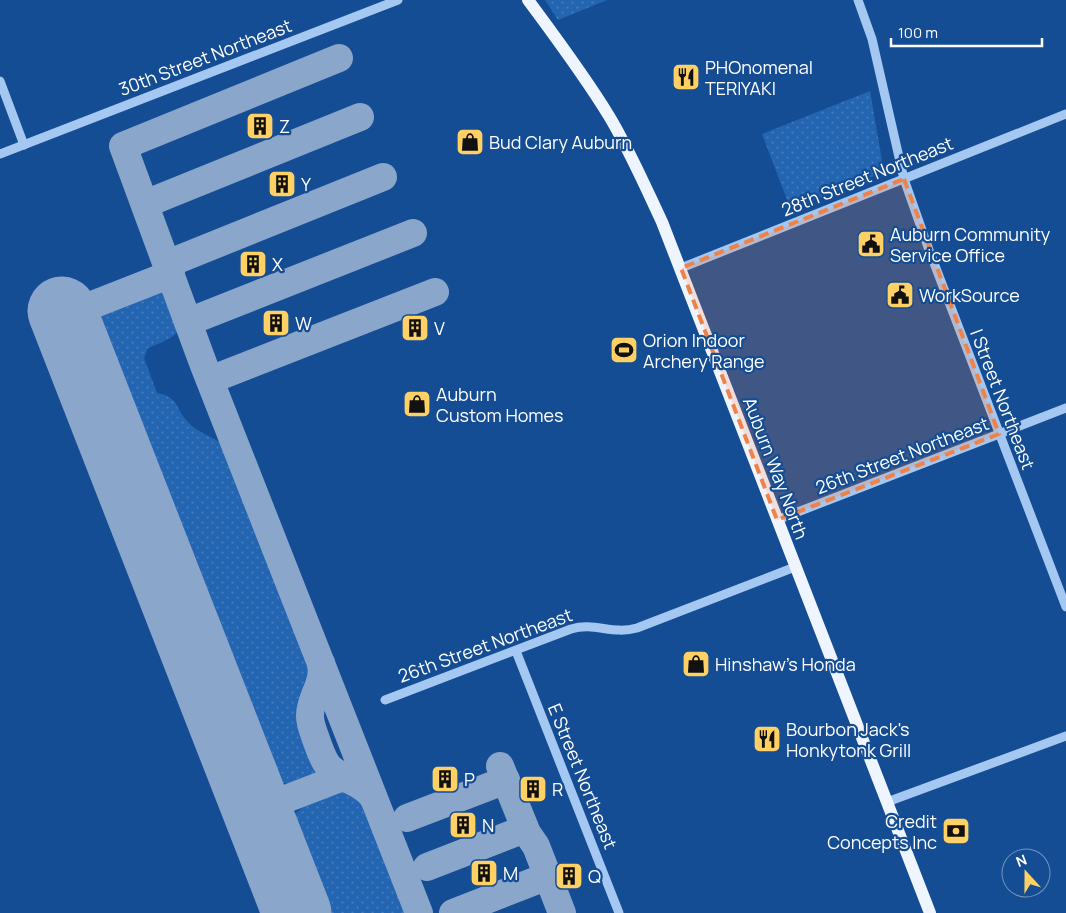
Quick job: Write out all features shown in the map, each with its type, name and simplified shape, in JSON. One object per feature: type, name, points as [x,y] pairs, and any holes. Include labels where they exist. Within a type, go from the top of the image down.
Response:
[{"type":"main road","name":"Auburn Way North","points":[[528,0],[578,66],[610,117],[637,168],[681,268],[930,913]]},
{"type":"street","name":"30th Street Northeast","points":[[0,154],[398,0]]},
{"type":"street","name":"I Street Northeast","points":[[858,0],[872,40],[904,179],[929,250],[1066,607]]},
{"type":"street","points":[[0,81],[24,145]]},
{"type":"street","name":"28th Street Northeast","points":[[681,268],[1066,114]]},
{"type":"street","name":"26th Street Northeast","points":[[777,520],[1066,408]]},
{"type":"street","name":"26th Street Northeast","points":[[385,700],[581,626],[621,631],[637,628],[795,567]]},
{"type":"street","name":"E Street Northeast","points":[[516,651],[619,913]]},
{"type":"street","points":[[887,802],[1066,736]]},
{"type":"highlighted area","points":[[904,179],[999,434],[777,520],[681,268]]},
{"type":"shaded area","points":[[545,0],[607,0],[558,20]]},
{"type":"shaded area","points":[[870,91],[884,172],[791,210],[762,134]]},
{"type":"shaded area","points":[[168,286],[179,306],[181,313],[180,327],[170,338],[148,348],[144,358],[157,393],[173,400],[192,426],[229,448],[287,592],[315,671],[304,703],[303,716],[322,771],[316,778],[309,781],[292,784],[275,781],[259,760],[136,451],[85,315],[125,295],[146,289]]},
{"type":"shaded area","points":[[339,790],[354,790],[363,796],[409,913],[318,913],[291,841],[290,819],[301,808],[312,801]]},
{"type":"taxiway","points":[[339,58],[123,146],[203,363],[419,913]]},
{"type":"taxiway","points":[[145,204],[360,117]]},
{"type":"taxiway","points":[[167,264],[383,177]]},
{"type":"taxiway","points":[[188,322],[413,233]]},
{"type":"taxiway","points":[[64,316],[171,274]]},
{"type":"taxiway","points":[[210,380],[435,292]]},
{"type":"taxiway","points":[[321,663],[321,678],[312,702],[310,716],[311,726],[321,752],[329,767],[363,787],[373,797]]},
{"type":"taxiway","points":[[500,766],[527,833],[536,846],[562,913]]},
{"type":"taxiway","points":[[257,810],[356,772]]},
{"type":"taxiway","points":[[407,818],[506,780]]},
{"type":"taxiway","points":[[427,867],[525,829]]},
{"type":"taxiway","points":[[453,913],[548,876]]},
{"type":"runway","points":[[62,311],[297,913]]},
{"type":"place","name":"PHOnomenal TERIYAKI","points":[[686,77]]},
{"type":"place","name":"Z","points":[[260,126]]},
{"type":"place","name":"Bud Clary Auburn","points":[[470,142]]},
{"type":"place","name":"Y","points":[[282,184]]},
{"type":"place","name":"Auburn Community Service Office","points":[[871,244]]},
{"type":"place","name":"X","points":[[253,264]]},
{"type":"place","name":"WorkSource","points":[[900,295]]},
{"type":"place","name":"W","points":[[276,323]]},
{"type":"place","name":"V","points":[[415,328]]},
{"type":"place","name":"Orion Indoor Archery Range","points":[[624,350]]},
{"type":"place","name":"Auburn Custom Homes","points":[[417,404]]},
{"type":"place","name":"Hinshaw's Honda","points":[[696,664]]},
{"type":"place","name":"Bourbon Jack's Honkytonk Grill","points":[[767,739]]},
{"type":"place","name":"P","points":[[445,779]]},
{"type":"place","name":"R","points":[[533,789]]},
{"type":"place","name":"N","points":[[463,825]]},
{"type":"place","name":"Credit Concepts Inc","points":[[956,831]]},
{"type":"place","name":"M","points":[[484,873]]},
{"type":"place","name":"Q","points":[[569,876]]}]
